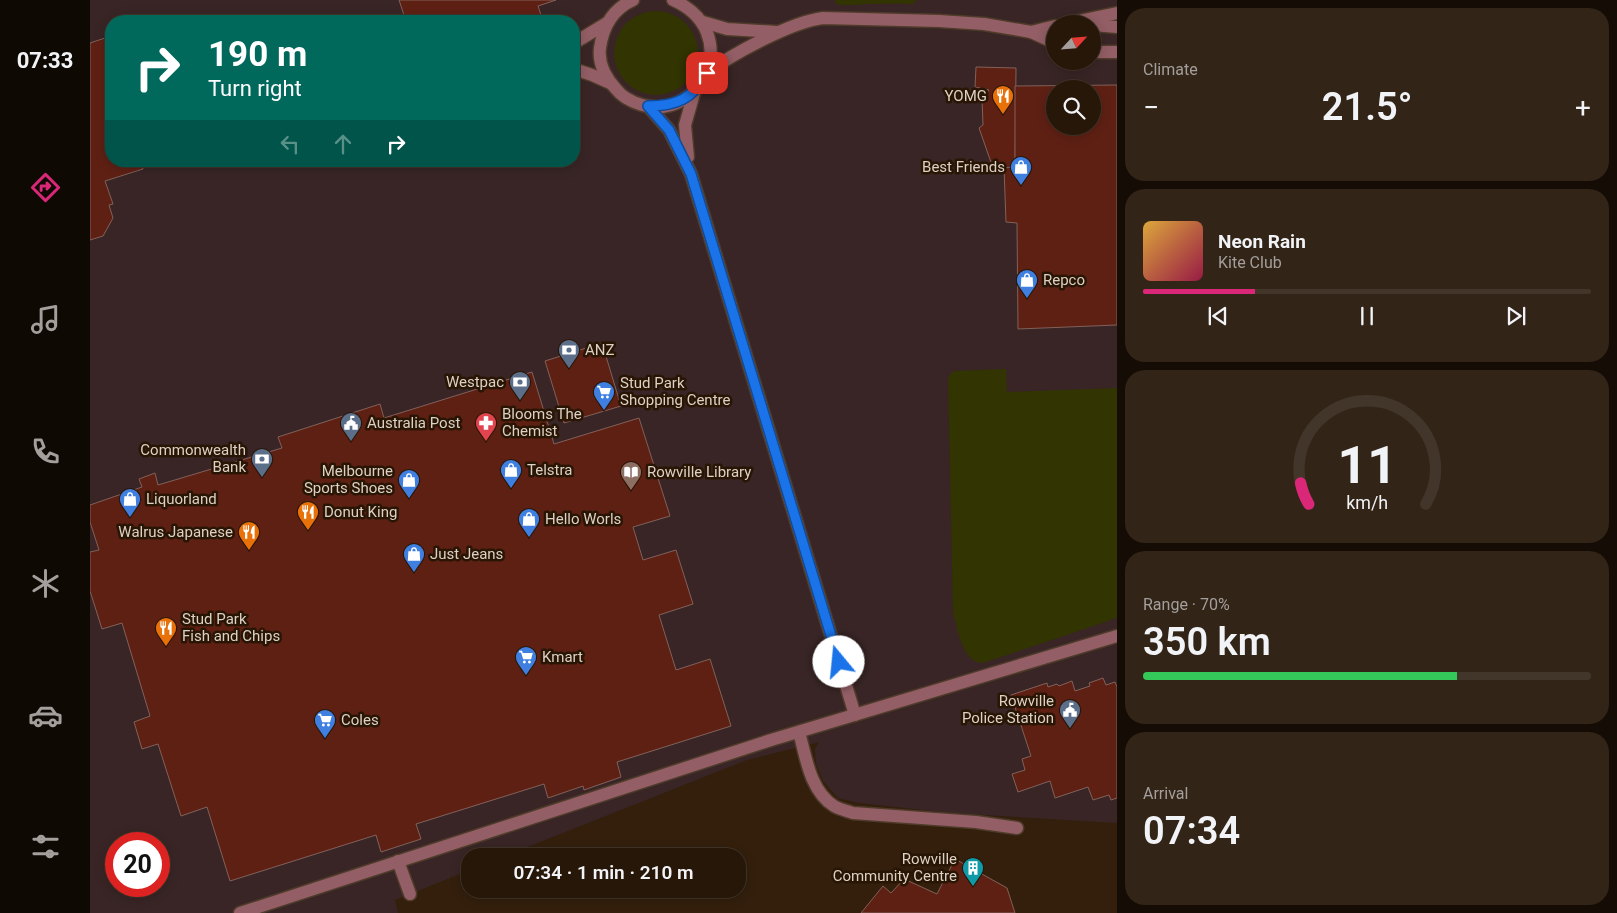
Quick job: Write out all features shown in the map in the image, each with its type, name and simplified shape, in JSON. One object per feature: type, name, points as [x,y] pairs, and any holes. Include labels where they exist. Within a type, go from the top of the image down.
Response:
[{"type":"lane","points":[[617,0],[601,37],[599,52],[602,67],[610,83],[619,93],[632,102],[648,106],[665,106],[682,100],[695,90],[707,73],[723,61],[779,32],[812,19],[940,21],[984,24],[1031,32],[1046,40]]},
{"type":"lane","points":[[580,39],[610,18],[626,3],[633,0]]},
{"type":"lane","points":[[674,0],[690,10],[703,22],[710,38],[711,56],[707,73]]},
{"type":"lane","points":[[1101,16],[1117,13]]},
{"type":"lane","points":[[703,22],[727,29],[779,32]]},
{"type":"lane","points":[[1101,25],[1117,27]]},
{"type":"lane","points":[[1031,32],[1046,28]]},
{"type":"lane","points":[[1101,52],[1117,52]]},
{"type":"lane","points":[[580,71],[610,83]]},
{"type":"lane","points":[[695,90],[685,125],[691,174],[855,715]]},
{"type":"lane","points":[[648,106],[669,130],[691,174]]},
{"type":"lane","points":[[240,913],[799,732],[1117,636]]},
{"type":"lane","points":[[799,732],[809,768],[820,794],[835,806],[853,813],[976,822],[1018,828]]},
{"type":"lane","points":[[398,862],[410,894]]},
{"type":"shaded area","name":"Stud Park Shopping Centre","points":[[90,0],[1117,0],[1117,823],[950,813],[859,803],[838,798],[823,781],[816,764],[815,749],[819,742],[747,760],[525,848],[461,848],[461,874],[395,900],[398,913],[90,913]]},
{"type":"shaded area","points":[[835,0],[917,0],[912,4],[847,5],[836,4]]},
{"type":"shaded area","points":[[656,11],[672,14],[686,23],[695,37],[698,53],[695,69],[686,83],[672,92],[656,95],[640,92],[626,83],[617,69],[614,53],[617,37],[626,23],[640,14]]},
{"type":"shaded area","points":[[1006,369],[1007,392],[1117,388],[1117,618],[983,663],[976,662],[966,651],[959,636],[953,613],[948,379],[951,373],[955,371]]},
{"type":"building","points":[[399,0],[556,0],[538,6],[541,15],[404,15]]},
{"type":"building","points":[[105,38],[105,167],[142,167],[143,169],[105,181],[113,204],[109,205],[113,218],[103,236],[90,240],[90,43]]},
{"type":"building","points":[[976,67],[1016,68],[1015,167],[993,168],[979,128],[983,125],[982,98],[989,90],[975,87]]},
{"type":"building","points":[[1101,85],[1117,85],[1117,325],[1018,329],[1017,223],[1006,222],[1004,168],[1015,167],[1015,86],[1046,86],[1046,135],[1101,135]]},
{"type":"building","points":[[602,343],[621,406],[564,423],[545,361]]},
{"type":"building","name":"Stud Park Shopping Centre","points":[[532,372],[554,444],[639,418],[670,516],[633,527],[643,560],[676,550],[693,604],[659,615],[676,670],[710,659],[731,726],[617,762],[621,777],[584,790],[583,786],[548,798],[544,784],[416,824],[421,839],[381,852],[376,835],[230,881],[207,807],[181,816],[158,744],[142,749],[134,722],[150,716],[122,623],[102,629],[90,591],[90,552],[99,550],[90,522],[90,505],[142,487],[139,479],[155,473],[158,485],[282,448],[278,437],[380,404],[384,418]]},
{"type":"building","name":"Rowville Police Station","points":[[1103,678],[1106,685],[1115,682],[1117,687],[1117,798],[1111,800],[1109,795],[1093,800],[1088,787],[1055,798],[1050,781],[1018,792],[1012,774],[1025,770],[1022,759],[1031,756],[1011,695],[1047,683],[1048,687],[1057,684],[1059,686],[1072,681],[1075,691],[1090,686],[1089,683]]},
{"type":"building","name":"Rowville Community Centre","points":[[955,859],[1007,888],[1015,913],[861,913],[883,886],[891,893],[904,879],[937,894]]},
{"type":"place","name":"YOMG","points":[[1003,115]]},
{"type":"place","name":"Best Friends","points":[[1021,186]]},
{"type":"place","name":"Repco","points":[[1027,299]]},
{"type":"place","name":"ANZ","points":[[569,369]]},
{"type":"place","name":"Westpac","points":[[520,401]]},
{"type":"place","name":"Stud Park Shopping Centre","points":[[604,411]]},
{"type":"place","name":"Australia Post","points":[[351,442]]},
{"type":"place","name":"Blooms The Chemist","points":[[486,442]]},
{"type":"place","name":"Commonwealth Bank","points":[[262,478]]},
{"type":"place","name":"Telstra","points":[[511,489]]},
{"type":"place","name":"Rowville Library","points":[[631,491]]},
{"type":"place","name":"Melbourne Sports Shoes","points":[[409,499]]},
{"type":"place","name":"Liquorland","points":[[130,518]]},
{"type":"place","name":"Donut King","points":[[308,531]]},
{"type":"place","name":"Hello Worls","points":[[529,538]]},
{"type":"place","name":"Walrus Japanese","points":[[249,551]]},
{"type":"place","name":"Just Jeans","points":[[414,573]]},
{"type":"place","name":"Stud Park Fish and Chips","points":[[166,647]]},
{"type":"place","name":"Kmart","points":[[526,676]]},
{"type":"place","name":"Rowville Police Station","points":[[1070,729]]},
{"type":"place","name":"Coles","points":[[325,739]]},
{"type":"place","name":"Rowville Community Centre","points":[[973,887]]},
{"type":"route","points":[[707,73],[695,90],[682,100],[665,106],[648,106],[669,130],[691,174],[730,308],[839,662]]}]
